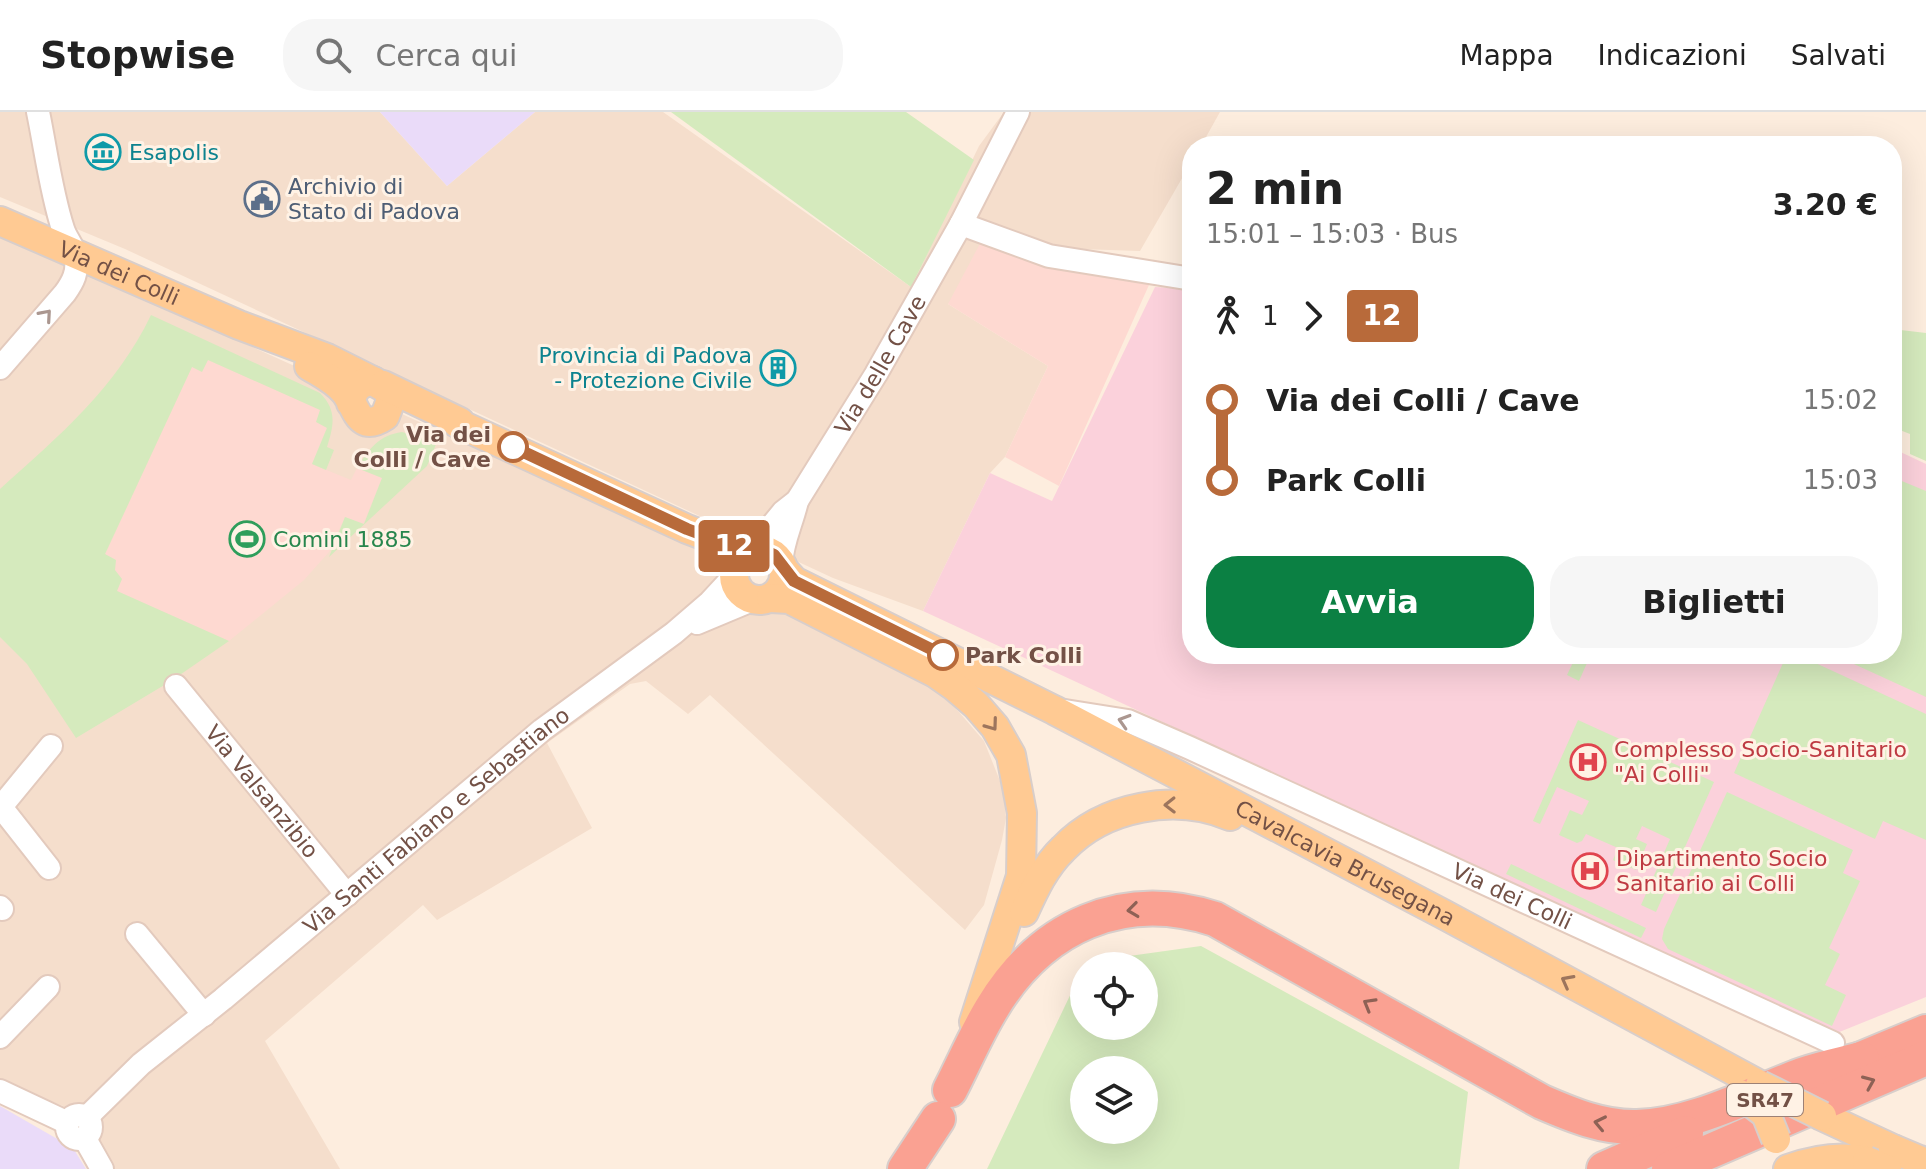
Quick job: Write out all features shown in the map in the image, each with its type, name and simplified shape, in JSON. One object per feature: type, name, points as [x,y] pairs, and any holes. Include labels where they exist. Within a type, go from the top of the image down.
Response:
[{"type":"highway","points":[[905,1169],[944,1104],[992,1008],[1027,962],[1075,926],[1117,911],[1147,908],[1193,912],[1225,924],[1542,1102],[1598,1123],[1637,1127],[1678,1120],[1805,1074],[1848,1051]]},
{"type":"highway","name":"SR47","points":[[1604,1169],[1848,1051],[1926,1032]]},
{"type":"highway","name":"SR47","points":[[1669,1169],[1926,1058]]},
{"type":"main road","name":"Via dei Colli","points":[[0,221],[239,325],[327,358],[460,422]]},
{"type":"main road","name":"Via dei Colli","points":[[239,325],[332,379],[346,393],[357,416],[363,419],[374,421],[385,416],[416,416],[460,422]]},
{"type":"main road","points":[[351,403],[359,385],[378,383],[391,400],[385,416]]},
{"type":"main road","name":"Via dei Colli","points":[[460,422],[457,423],[687,529],[742,563],[763,550],[774,555],[794,581],[1054,710]]},
{"type":"main road","points":[[742,563],[737,588],[762,599],[789,599],[935,673],[976,705],[995,727],[1011,755],[1022,813],[1021,876],[987,985],[921,1169]]},
{"type":"main road","points":[[762,599],[782,586],[783,567]]},
{"type":"main road","name":"Cavalcavia Brusegana","points":[[1054,710],[1636,1018],[1670,1054],[1750,1090],[1822,1116],[1882,1160]]},
{"type":"main road","points":[[987,985],[1037,886],[1062,849],[1093,826],[1124,811],[1172,804],[1199,806],[1226,814],[1283,843],[1373,878]]},
{"type":"main road","name":"Cavalcavia Brusegana","points":[[1750,1090],[1766,1114],[1776,1139],[1771,1169]]},
{"type":"main road","name":"Cavalcavia Brusegana","points":[[1788,1169],[1812,1160],[1838,1158],[1926,1163]]},
{"type":"street","points":[[0,368],[74,281],[76,254],[64,232],[38,112]]},
{"type":"street","name":"Via delle Cave","points":[[783,567],[782,549],[797,501],[876,374],[961,224],[1018,112]]},
{"type":"street","points":[[961,224],[1049,256],[1182,277]]},
{"type":"street","name":"Via delle Cave","points":[[742,563],[784,511],[797,501]]},
{"type":"street","name":"Via Santi Fabiano e Sebastiano","points":[[79,1126],[141,1064],[204,1015],[542,730],[674,633],[710,602],[742,563]]},
{"type":"street","name":"Via Santi Fabiano e Sebastiano","points":[[674,633],[762,599]]},
{"type":"street","name":"Via Valsanzibio","points":[[176,686],[347,895]]},
{"type":"street","name":"Via dei Colli","points":[[1054,710],[1128,721],[1848,1051]]},
{"type":"street","points":[[49,868],[0,808],[51,746]]},
{"type":"street","points":[[1176,775],[1172,765],[1174,754],[1179,749],[1190,748]]},
{"type":"street","points":[[137,934],[204,1015]]},
{"type":"street","points":[[0,1037],[48,987]]},
{"type":"street","points":[[0,1091],[79,1126],[102,1169]]},
{"type":"shaded area","points":[[0,112],[380,112],[447,186],[535,112],[663,112],[911,287],[979,146],[1004,112],[1220,112],[1207,136],[1182,136],[1182,178],[1140,251],[1049,248],[948,304],[1048,366],[1005,457],[990,473],[923,611],[833,578],[125,249],[0,197]]},
{"type":"shaded area","points":[[380,112],[535,112],[447,186]]},
{"type":"shaded area","points":[[0,233],[350,391],[363,412],[402,414],[546,480],[673,533],[714,558],[724,569],[732,595],[747,606],[758,609],[787,604],[928,683],[984,741],[1004,791],[1006,818],[984,905],[965,930],[710,695],[688,714],[646,681],[630,684],[547,743],[592,828],[437,920],[423,905],[265,1041],[340,1169],[105,1169],[63,1106],[0,1081]]},
{"type":"shaded area","points":[[984,236],[1153,276],[1059,486],[1005,457],[1048,366],[948,304]]},
{"type":"shaded area","name":"Complesso Socio-Sanitario \"Ai Colli\"","points":[[1155,287],[1182,288],[1182,664],[1902,664],[1902,453],[1926,464],[1926,997],[1827,1037],[1484,871],[923,611],[990,473],[1052,501]]},
{"type":"shaded area","points":[[208,360],[321,410],[327,427],[312,464],[351,480],[357,468],[382,478],[363,525],[345,517],[329,552],[304,580],[229,641],[117,591],[115,570],[105,555],[192,367]]},
{"type":"shaded area","points":[[0,1106],[73,1148],[86,1169],[0,1169]]},
{"type":"green space","points":[[671,112],[906,112],[974,160],[911,287]]},
{"type":"green space","points":[[151,315],[320,393],[332,412],[327,447],[334,450],[326,470],[312,464],[327,428],[316,422],[320,410],[208,360],[202,372],[192,367],[105,554],[116,560],[115,570],[122,579],[117,591],[229,641],[171,681],[76,738],[27,664],[0,637],[0,489],[84,410],[121,366]]},
{"type":"green space","points":[[1902,330],[1926,333],[1926,461],[1910,454],[1910,434],[1902,431]]},
{"type":"green space","points":[[402,432],[437,442],[427,466],[329,557],[345,517],[364,524],[382,478],[357,468],[375,444],[387,436]]},
{"type":"green space","points":[[1902,481],[1926,491],[1926,697],[1854,664],[1902,664]]},
{"type":"green space","points":[[1572,664],[1587,664],[1579,681],[1567,675]]},
{"type":"green space","points":[[1783,664],[1818,664],[1926,714],[1926,840],[1883,821],[1875,839],[1734,773]]},
{"type":"green space","points":[[1578,720],[1714,782],[1656,912],[1641,905],[1670,839],[1642,826],[1636,839],[1647,844],[1636,870],[1613,860],[1618,848],[1586,834],[1577,843],[1559,835],[1570,810],[1582,815],[1589,801],[1557,787],[1540,824],[1533,821]]},
{"type":"green space","points":[[1727,792],[1853,850],[1843,873],[1860,881],[1829,948],[1840,954],[1825,985],[1846,995],[1832,1026],[1668,949],[1662,939]]},
{"type":"green space","points":[[1511,864],[1646,928],[1641,938],[1506,874]]},
{"type":"green space","points":[[1201,946],[1468,1092],[1459,1169],[987,1169],[1070,995],[1070,1040],[1158,1040],[1158,952]]},
{"type":"railway","points":[[1880,1169],[1926,1147]]},
{"type":"bus line","name":"12","points":[[513,447],[687,529],[748,552],[763,550],[774,555],[794,581],[943,655]]},
{"type":"place","name":"Esapolis","points":[[103,152]]},
{"type":"place","name":"Archivio di Stato di Padova","points":[[262,199]]},
{"type":"place","name":"Provincia di Padova - Protezione Civile","points":[[778,368]]},
{"type":"place","name":"Via dei Colli / Cave","points":[[513,447]]},
{"type":"place","name":"Comini 1885","points":[[247,539]]},
{"type":"place","name":"Park Colli","points":[[943,655]]},
{"type":"place","name":"Complesso Socio-Sanitario \"Ai Colli\"","points":[[1588,762]]},
{"type":"place","name":"Dipartimento Socio Sanitario ai Colli","points":[[1590,871]]}]
